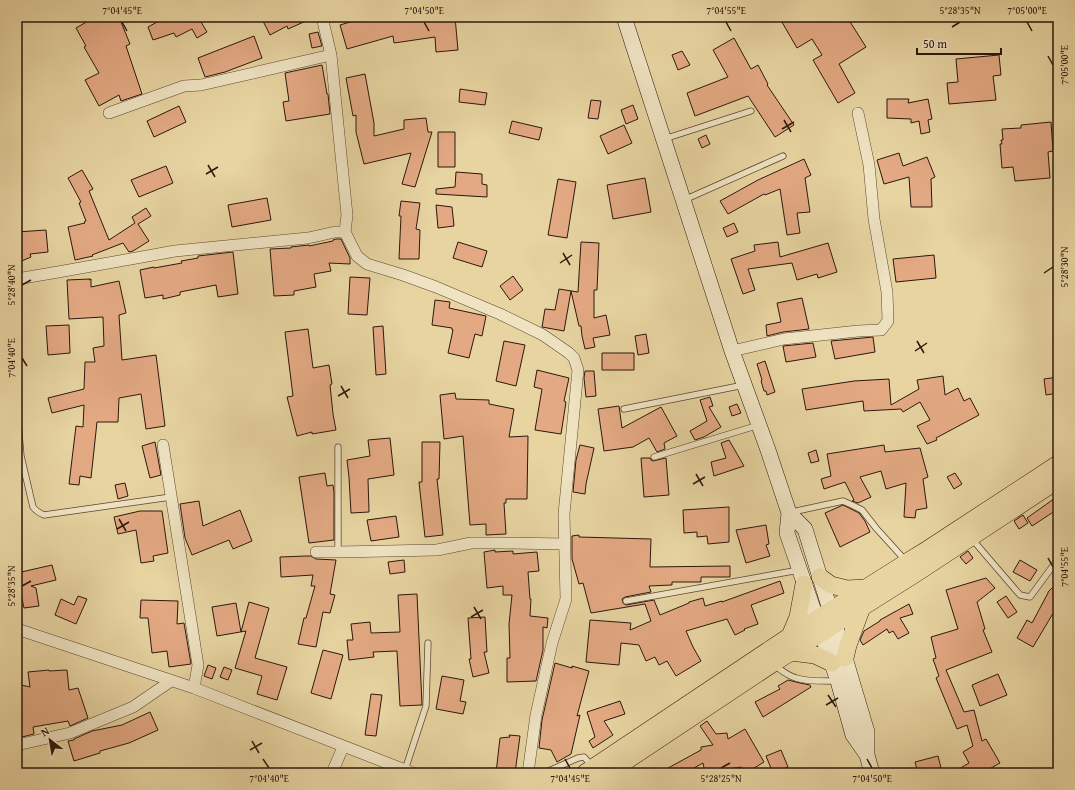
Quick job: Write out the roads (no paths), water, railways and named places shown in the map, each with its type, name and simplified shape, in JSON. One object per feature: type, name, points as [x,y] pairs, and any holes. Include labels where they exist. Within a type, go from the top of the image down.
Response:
[{"type":"main road","points":[[624,17],[732,351],[760,425],[789,513],[787,533],[802,577],[826,622],[867,732],[867,756],[872,773]]},
{"type":"main road","points":[[826,622],[865,588],[925,551],[1058,464]]},
{"type":"main road","points":[[595,771],[790,644],[826,622],[862,607],[1058,480]]},
{"type":"main road","points":[[789,513],[805,528],[820,577],[826,622]]},
{"type":"main road","points":[[595,771],[772,664],[790,644],[798,617],[802,577]]},
{"type":"main road","points":[[820,577],[831,585],[847,590],[865,588]]},
{"type":"main road","points":[[862,607],[848,646],[839,660],[838,681],[853,735],[867,756]]},
{"type":"main road","points":[[790,644],[815,655],[839,660]]},
{"type":"street","points":[[322,17],[331,55],[347,215],[344,232],[357,256],[367,264],[436,287],[500,314],[543,335],[569,353],[574,358],[578,370],[564,514],[566,599],[552,643],[536,715],[528,773]]},
{"type":"street","points":[[109,113],[184,86],[202,84],[331,55]]},
{"type":"street","points":[[732,351],[784,339],[881,330],[888,321],[887,292],[874,219],[869,166],[858,113]]},
{"type":"street","points":[[17,279],[175,251],[308,238],[335,232],[344,232]]},
{"type":"street","points":[[163,445],[198,665],[194,688]]},
{"type":"street","points":[[316,552],[437,550],[471,543],[565,544]]},
{"type":"street","points":[[17,629],[194,688],[343,747],[409,771]]},
{"type":"street","points":[[17,745],[70,733],[133,707],[171,681]]},
{"type":"street","points":[[332,773],[343,747]]},
{"type":"lane","points":[[664,139],[751,111]]},
{"type":"lane","points":[[683,200],[782,156]]},
{"type":"lane","points":[[624,409],[744,384]]},
{"type":"lane","points":[[17,410],[21,456],[33,507],[39,514],[44,515],[171,497]]},
{"type":"lane","points":[[654,457],[760,425]]},
{"type":"lane","points":[[338,446],[338,552]]},
{"type":"lane","points":[[789,513],[843,502],[852,504],[862,510],[907,562]]},
{"type":"lane","points":[[970,538],[1020,595],[1030,597],[1058,560]]},
{"type":"lane","points":[[626,601],[802,577]]},
{"type":"lane","points":[[409,771],[426,706],[428,643]]},
{"type":"lane","points":[[772,664],[786,674],[796,678],[812,681],[838,681]]},
{"type":"lane","points":[[544,773],[584,756],[595,771]]}]
